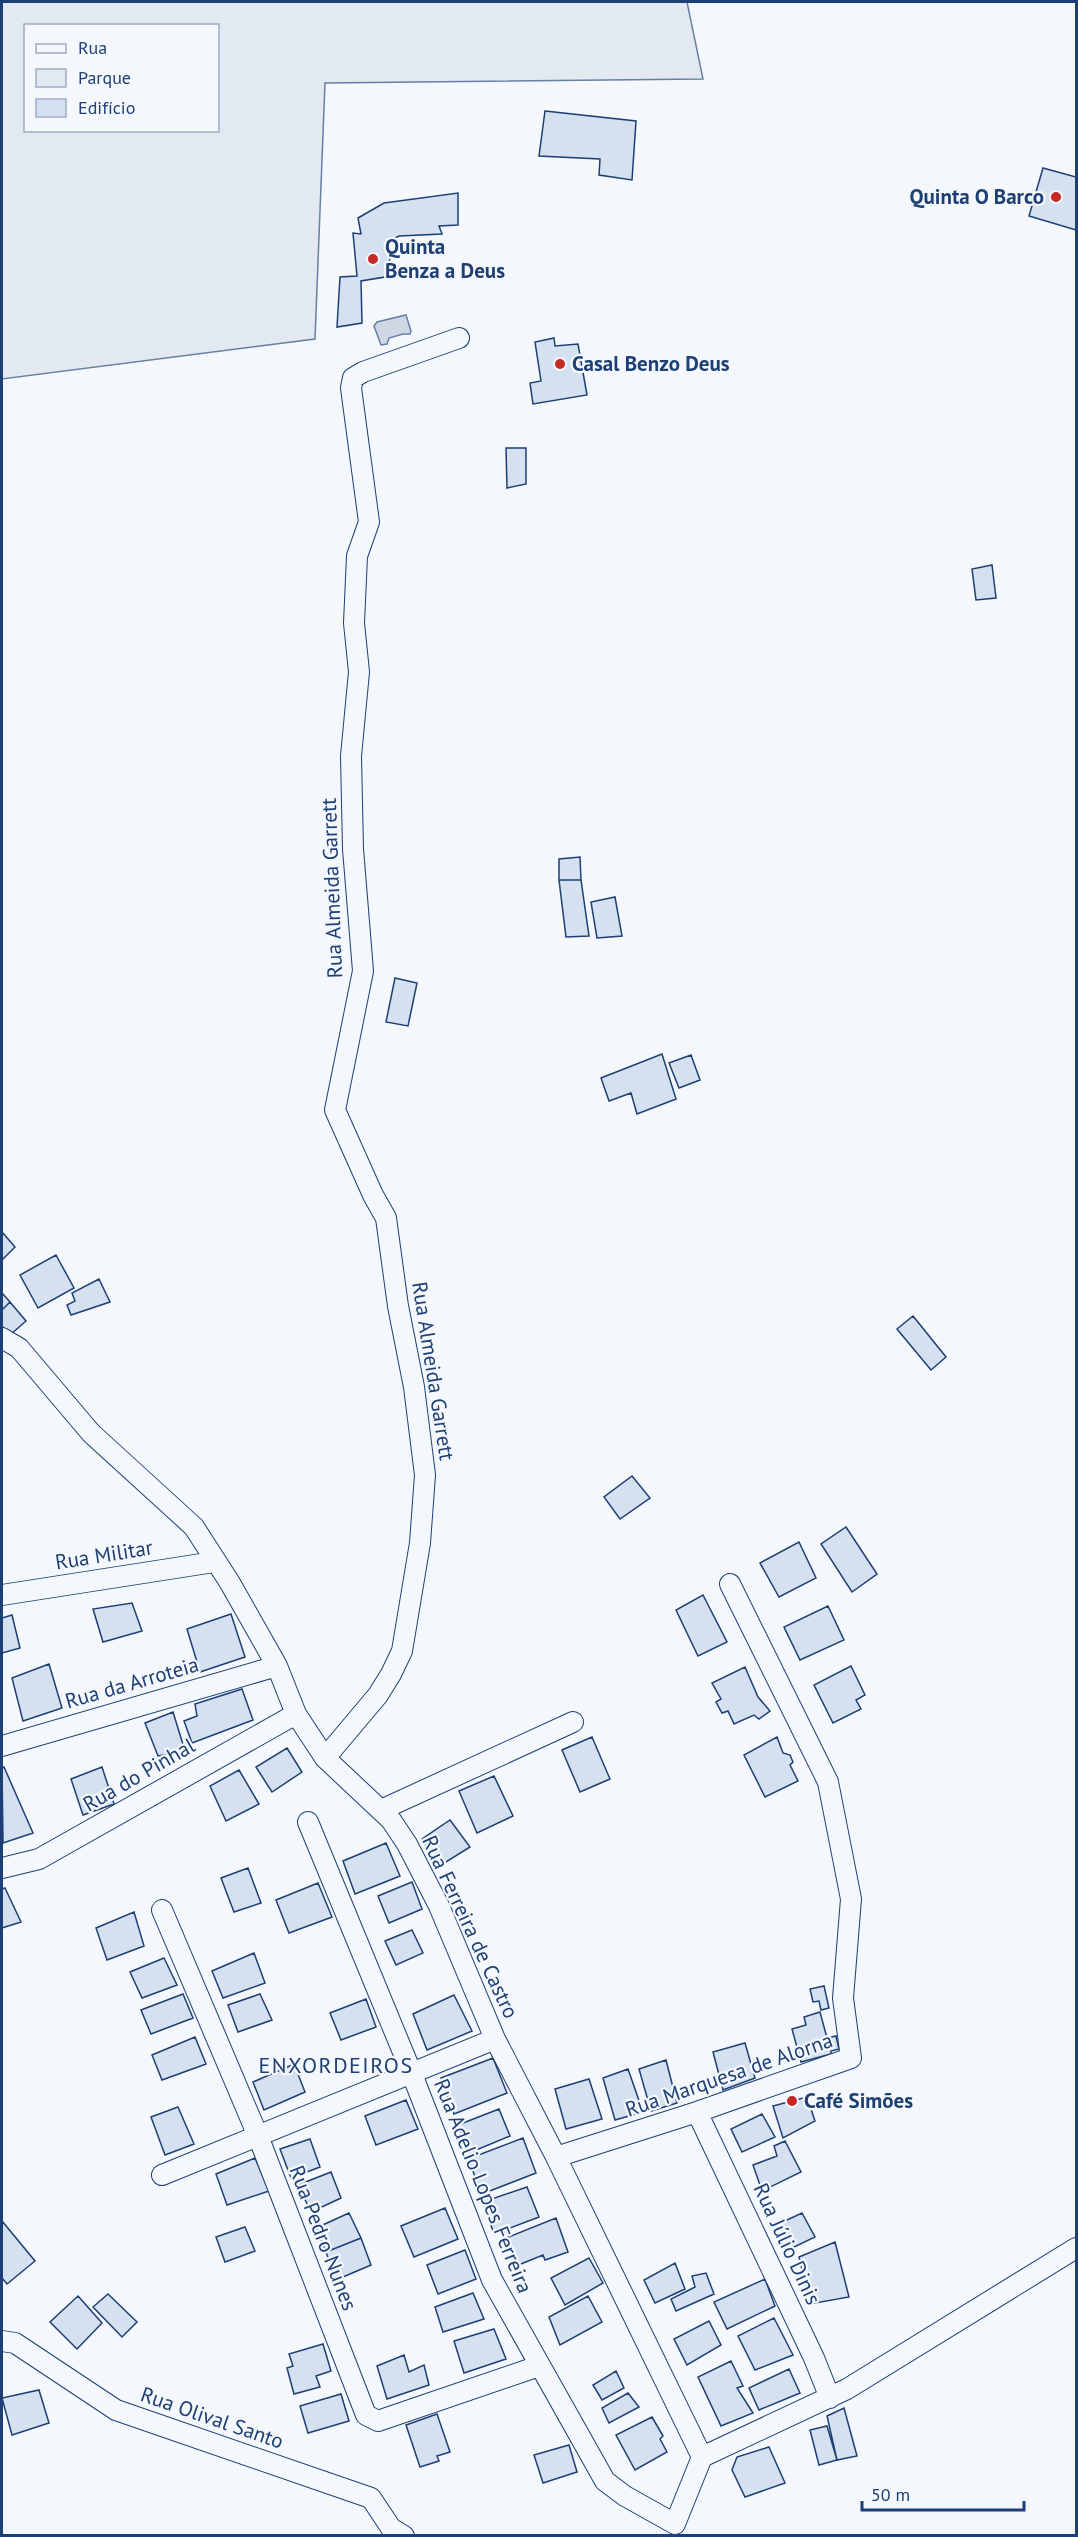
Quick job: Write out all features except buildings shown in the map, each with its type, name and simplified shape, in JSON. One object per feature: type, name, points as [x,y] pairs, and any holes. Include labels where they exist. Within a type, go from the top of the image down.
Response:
[{"type":"street","name":"Rua Almeida Garrett","points":[[325,1758],[378,1695],[392,1674],[402,1651],[420,1543],[425,1475],[414,1387],[398,1306],[386,1218],[373,1196],[335,1110],[363,971],[353,849],[351,756],[358,672],[354,623],[357,556],[369,522],[351,388],[353,378],[363,372],[459,338]]},
{"type":"street","name":"Rua Ferreira de Castro","points":[[2,1338],[19,1348],[91,1433],[194,1527],[214,1562],[230,1583],[277,1666],[296,1713],[325,1758],[391,1820],[407,1844],[423,1872],[495,2039],[556,2157],[702,2457]]},
{"type":"street","name":"Rua Militar","points":[[2,1595],[214,1562]]},
{"type":"street","name":"Rua Marquesa de Alorna","points":[[556,2157],[697,2112],[851,2058],[843,1998],[851,1899],[828,1782],[730,1584]]},
{"type":"street","name":"Rua da Arroteia","points":[[2,1746],[277,1666]]},
{"type":"street","name":"Rua do Pinhal","points":[[2,1868],[39,1859],[296,1713]]},
{"type":"street","points":[[381,1810],[573,1722]]},
{"type":"street","name":"Rua Adelio Lopes Ferreira","points":[[308,1822],[412,2074],[485,2264],[539,2366],[605,2481],[677,2530]]},
{"type":"street","name":"Rua Pedro Nunes","points":[[162,1910],[258,2136],[369,2419],[378,2421],[539,2366]]},
{"type":"street","points":[[162,2175],[495,2039]]},
{"type":"street","name":"Rua Júlio Dinis","points":[[697,2112],[814,2358],[830,2398]]},
{"type":"street","points":[[677,2530],[702,2457],[830,2398],[1077,2248]]},
{"type":"street","name":"Rua Olival Santo","points":[[2,2341],[15,2343],[116,2410],[371,2498],[396,2533]]},
{"type":"green space","points":[[2,2],[687,2],[703,79],[325,83],[315,339],[2,379]]},
{"type":"shaded area","points":[[406,315],[410,334],[389,338],[387,344],[381,345],[374,326],[377,322]]},
{"type":"place","name":"Quinta O Barco","points":[[1056,197]]},
{"type":"place","name":"Quinta Benza a Deus","points":[[373,259]]},
{"type":"place","name":"Casal Benzo Deus","points":[[560,364]]},
{"type":"place","name":"Café Simões","points":[[792,2101]]},
{"type":"district","name":"ENXORDEIROS","points":[[336,2065]]}]
